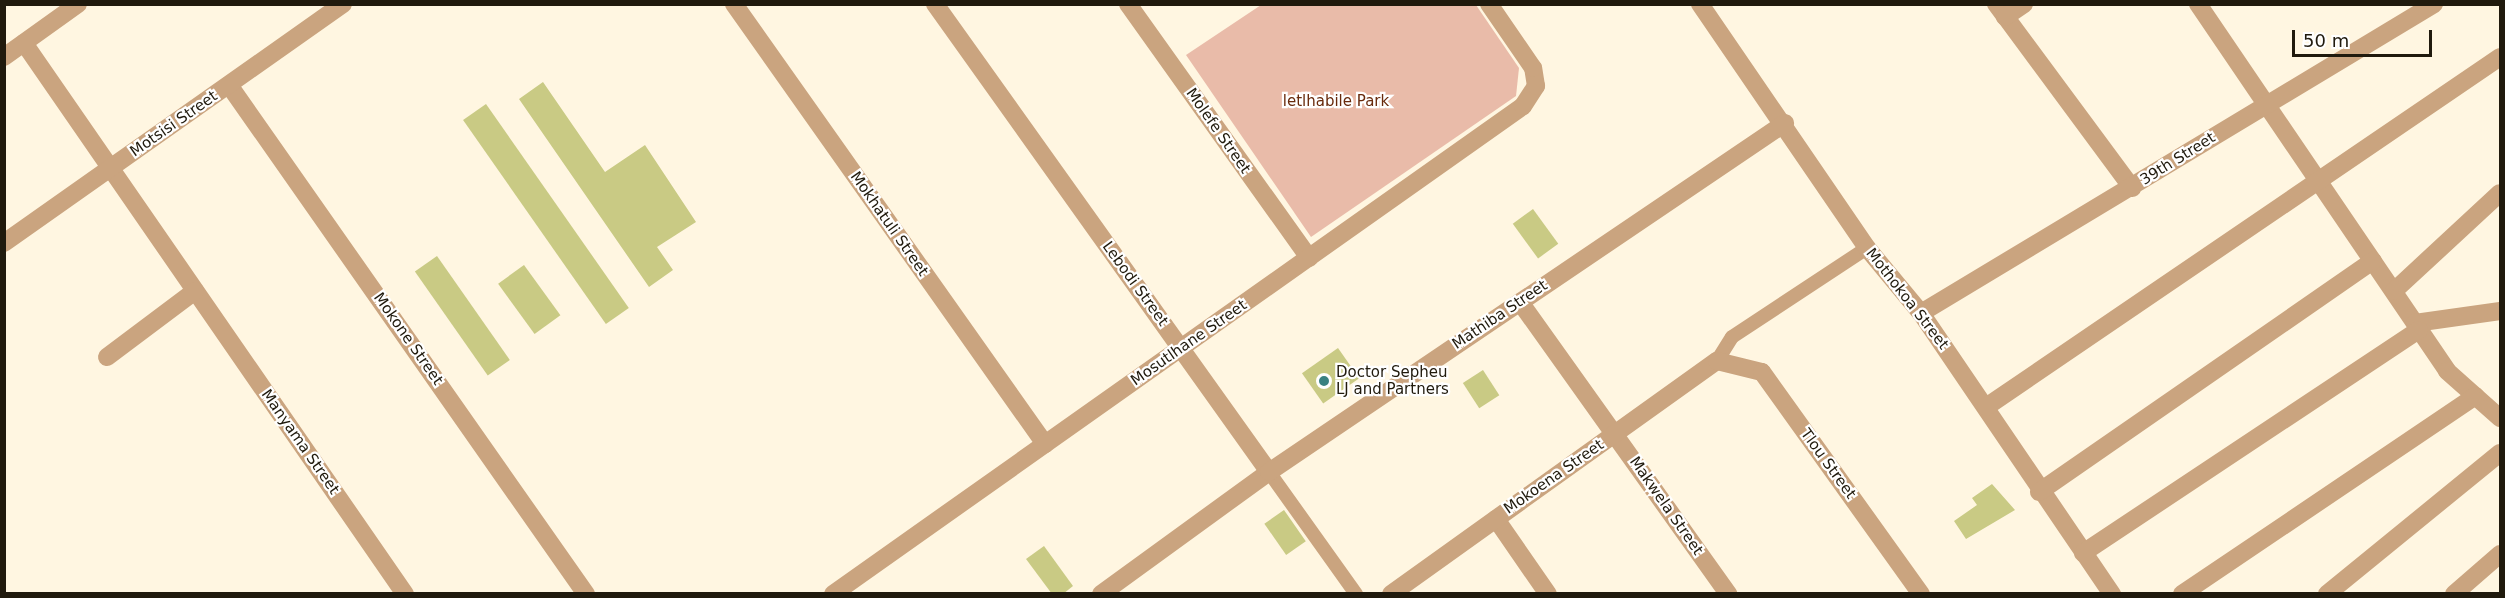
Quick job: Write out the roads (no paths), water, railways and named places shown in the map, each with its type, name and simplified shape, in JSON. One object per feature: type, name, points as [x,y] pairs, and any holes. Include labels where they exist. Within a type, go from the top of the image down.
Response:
[{"type":"street","points":[[4,57],[78,4]]},
{"type":"street","name":"Motsisi Street","points":[[4,243],[343,4]]},
{"type":"street","name":"Mokhatuli Street","points":[[734,4],[1045,444]]},
{"type":"street","name":"Lebodi Street","points":[[935,4],[1356,594]]},
{"type":"street","name":"Molefe Street","points":[[1128,4],[1309,258]]},
{"type":"street","name":"Mosutlhane Street","points":[[833,594],[1523,106],[1536,86],[1533,68],[1489,4]]},
{"type":"street","name":"Mothokoa Street","points":[[1700,4],[1785,123],[1867,248],[1921,313],[1986,407],[2039,492],[2112,594]]},
{"type":"street","points":[[2024,4],[2001,11],[2132,188]]},
{"type":"street","name":"39th Street","points":[[1921,313],[2434,4]]},
{"type":"street","points":[[2203,6],[2267,105],[2447,371],[2500,418]]},
{"type":"street","name":"Manyama Street","points":[[24,43],[405,594]]},
{"type":"street","points":[[1986,407],[2500,57]]},
{"type":"street","name":"Mokone Street","points":[[229,85],[586,594]]},
{"type":"street","name":"Mathiba Street","points":[[1101,594],[1269,472],[1785,123]]},
{"type":"street","points":[[2394,291],[2500,193]]},
{"type":"street","points":[[1717,361],[1732,336],[1867,248]]},
{"type":"street","points":[[2039,492],[2373,261]]},
{"type":"street","points":[[107,357],[195,291]]},
{"type":"street","name":"Makwela Street","points":[[1520,302],[1728,594]]},
{"type":"street","points":[[2083,553],[2417,326],[2500,311]]},
{"type":"street","name":"Mokoena Street","points":[[1391,594],[1717,361]]},
{"type":"street","name":"Tlou Street","points":[[1717,361],[1744,363],[1762,372],[1921,594]]},
{"type":"street","points":[[2181,594],[2476,396]]},
{"type":"street","points":[[2327,594],[2500,453]]},
{"type":"street","points":[[1496,519],[1548,594]]},
{"type":"street","points":[[2454,594],[2500,554]]},
{"type":"place","name":"Doctor Sepheu LJ and Partners","points":[[1324,381]]},
{"type":"park label","name":"letlhabile Park","points":[[1336,102]]}]
